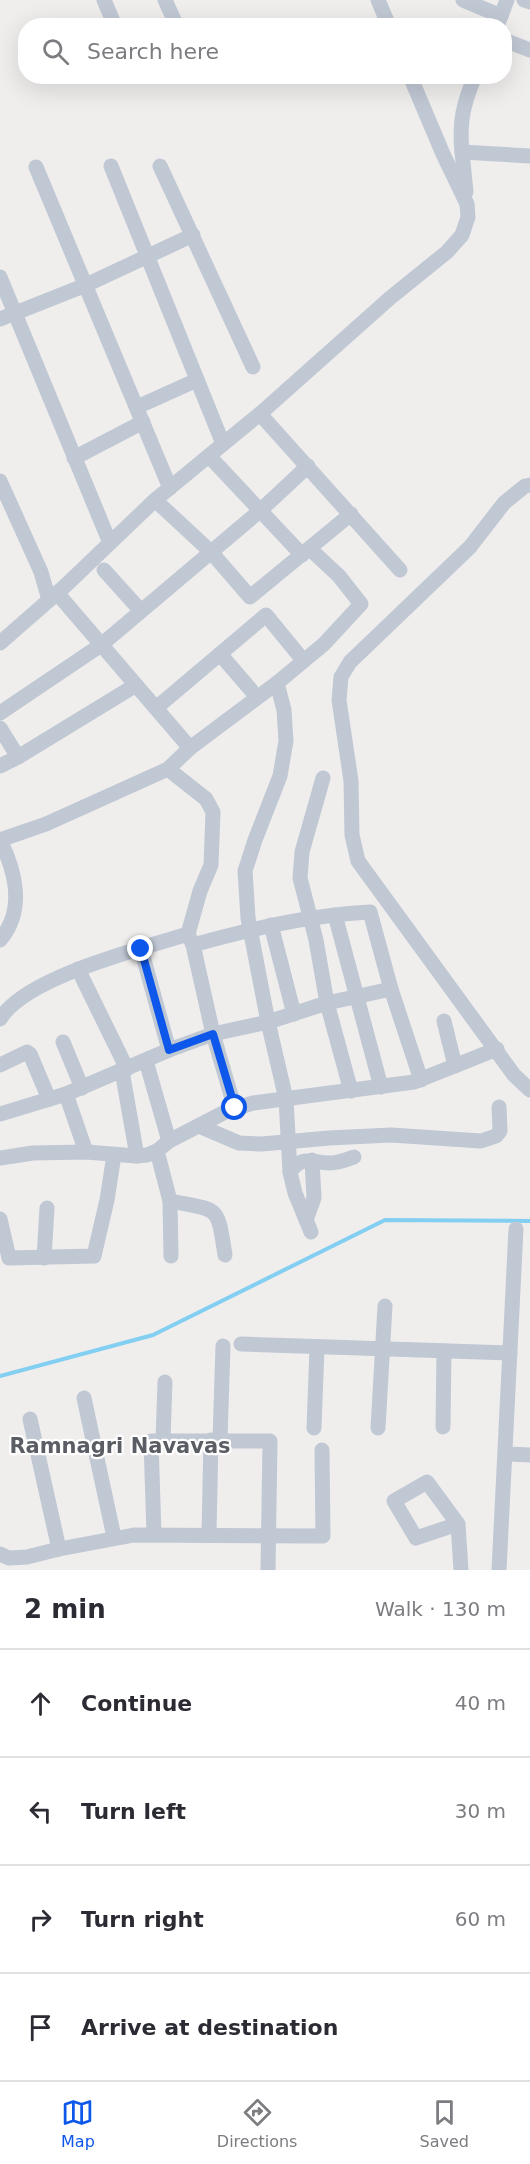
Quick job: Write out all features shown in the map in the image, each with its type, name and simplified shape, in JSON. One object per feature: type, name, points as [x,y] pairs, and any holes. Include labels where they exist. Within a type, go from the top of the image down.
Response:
[{"type":"street","points":[[104,0],[112,18]]},
{"type":"street","points":[[165,0],[173,18]]},
{"type":"street","points":[[378,0],[386,18]]},
{"type":"street","points":[[463,0],[494,18]]},
{"type":"street","points":[[500,18],[507,0]]},
{"type":"street","points":[[524,0],[530,2]]},
{"type":"street","points":[[512,43],[530,50]]},
{"type":"street","points":[[413,84],[467,204]]},
{"type":"street","points":[[0,643],[53,597],[155,500],[260,414],[390,298],[447,252],[462,235],[468,217],[460,133],[464,102],[472,84]]},
{"type":"street","points":[[462,152],[530,156]]},
{"type":"street","points":[[111,166],[223,444]]},
{"type":"street","points":[[160,166],[253,367]]},
{"type":"street","points":[[36,167],[171,488]]},
{"type":"street","points":[[0,319],[86,285],[193,235]]},
{"type":"street","points":[[0,277],[110,543]]},
{"type":"street","points":[[137,407],[197,380]]},
{"type":"street","points":[[260,414],[400,570]]},
{"type":"street","points":[[74,458],[143,422]]},
{"type":"street","points":[[0,940],[13,920],[16,888],[10,859],[0,840],[46,824],[168,769],[190,748],[277,683],[324,644],[361,604],[339,576],[306,552],[259,511],[209,456]]},
{"type":"street","points":[[0,713],[101,645],[259,511],[308,466]]},
{"type":"street","points":[[0,481],[53,597],[101,645],[190,748]]},
{"type":"street","points":[[530,485],[525,486],[504,503],[470,547],[350,662],[341,677],[339,700],[351,781],[351,835],[358,861],[514,1075],[530,1090]]},
{"type":"street","points":[[155,500],[211,552],[250,597],[351,514]]},
{"type":"street","points":[[104,570],[141,611]]},
{"type":"street","points":[[156,708],[266,615],[298,654]]},
{"type":"street","points":[[220,654],[251,690]]},
{"type":"street","points":[[277,683],[284,710],[286,741],[280,776],[245,871],[250,929],[286,1099],[290,1172],[295,1193],[309,1226],[314,1198],[312,1160]]},
{"type":"street","points":[[0,766],[136,685]]},
{"type":"street","points":[[0,728],[18,757]]},
{"type":"street","points":[[168,769],[206,799],[213,812],[211,865],[200,891],[191,940],[213,1034],[235,1108]]},
{"type":"street","points":[[323,778],[302,852],[300,879],[327,1003],[351,1091]]},
{"type":"street","points":[[0,1019],[25,994],[78,969],[141,949],[310,917],[370,912],[421,1080]]},
{"type":"street","points":[[335,915],[381,1087]]},
{"type":"street","points":[[272,925],[294,1014]]},
{"type":"street","points":[[141,949],[169,1050]]},
{"type":"street","points":[[78,969],[124,1070],[137,1156]]},
{"type":"street","points":[[0,1114],[82,1088],[169,1050],[213,1034],[268,1022],[327,1003],[392,989]]},
{"type":"street","points":[[444,1021],[456,1066]]},
{"type":"street","points":[[63,1042],[82,1088]]},
{"type":"street","points":[[0,1158],[33,1153],[86,1152],[137,1156],[157,1151],[170,1141],[235,1108],[253,1103],[421,1080],[497,1049]]},
{"type":"street","points":[[0,1065],[27,1052],[30,1054],[49,1099]]},
{"type":"street","points":[[146,1061],[170,1141]]},
{"type":"street","points":[[66,1094],[86,1152]]},
{"type":"street","points":[[198,1126],[239,1143],[262,1144],[390,1135],[481,1141],[496,1136],[500,1131],[499,1107]]},
{"type":"street","points":[[157,1151],[170,1201],[171,1256]]},
{"type":"street","points":[[0,1219],[9,1258],[94,1257],[114,1155]]},
{"type":"street","points":[[290,1172],[296,1164],[312,1160],[340,1162],[354,1157]]},
{"type":"street","points":[[170,1201],[207,1208],[215,1212],[219,1220],[225,1255]]},
{"type":"street","points":[[44,1258],[47,1208]]},
{"type":"street","points":[[500,1570],[516,1229]]},
{"type":"street","points":[[378,1428],[384,1306]]},
{"type":"street","points":[[241,1344],[510,1353]]},
{"type":"street","points":[[209,1534],[223,1346]]},
{"type":"street","points":[[314,1428],[317,1347]]},
{"type":"street","points":[[443,1427],[444,1351]]},
{"type":"street","points":[[163,1440],[165,1382]]},
{"type":"street","points":[[84,1398],[114,1537]]},
{"type":"street","points":[[30,1419],[59,1549]]},
{"type":"street","points":[[154,1534],[151,1441],[270,1441],[268,1570]]},
{"type":"street","points":[[0,1554],[9,1557],[27,1557],[114,1537],[154,1534],[323,1536],[322,1450]]},
{"type":"street","points":[[506,1454],[530,1455]]},
{"type":"street","points":[[458,1524],[461,1570]]},
{"type":"waterway","points":[[0,1376],[153,1335],[385,1220],[530,1221]]},
{"type":"district","name":"Ramnagri Navavas","points":[[120,1446]]},
{"type":"route","points":[[141,949],[169,1050],[213,1034],[235,1108]]}]
